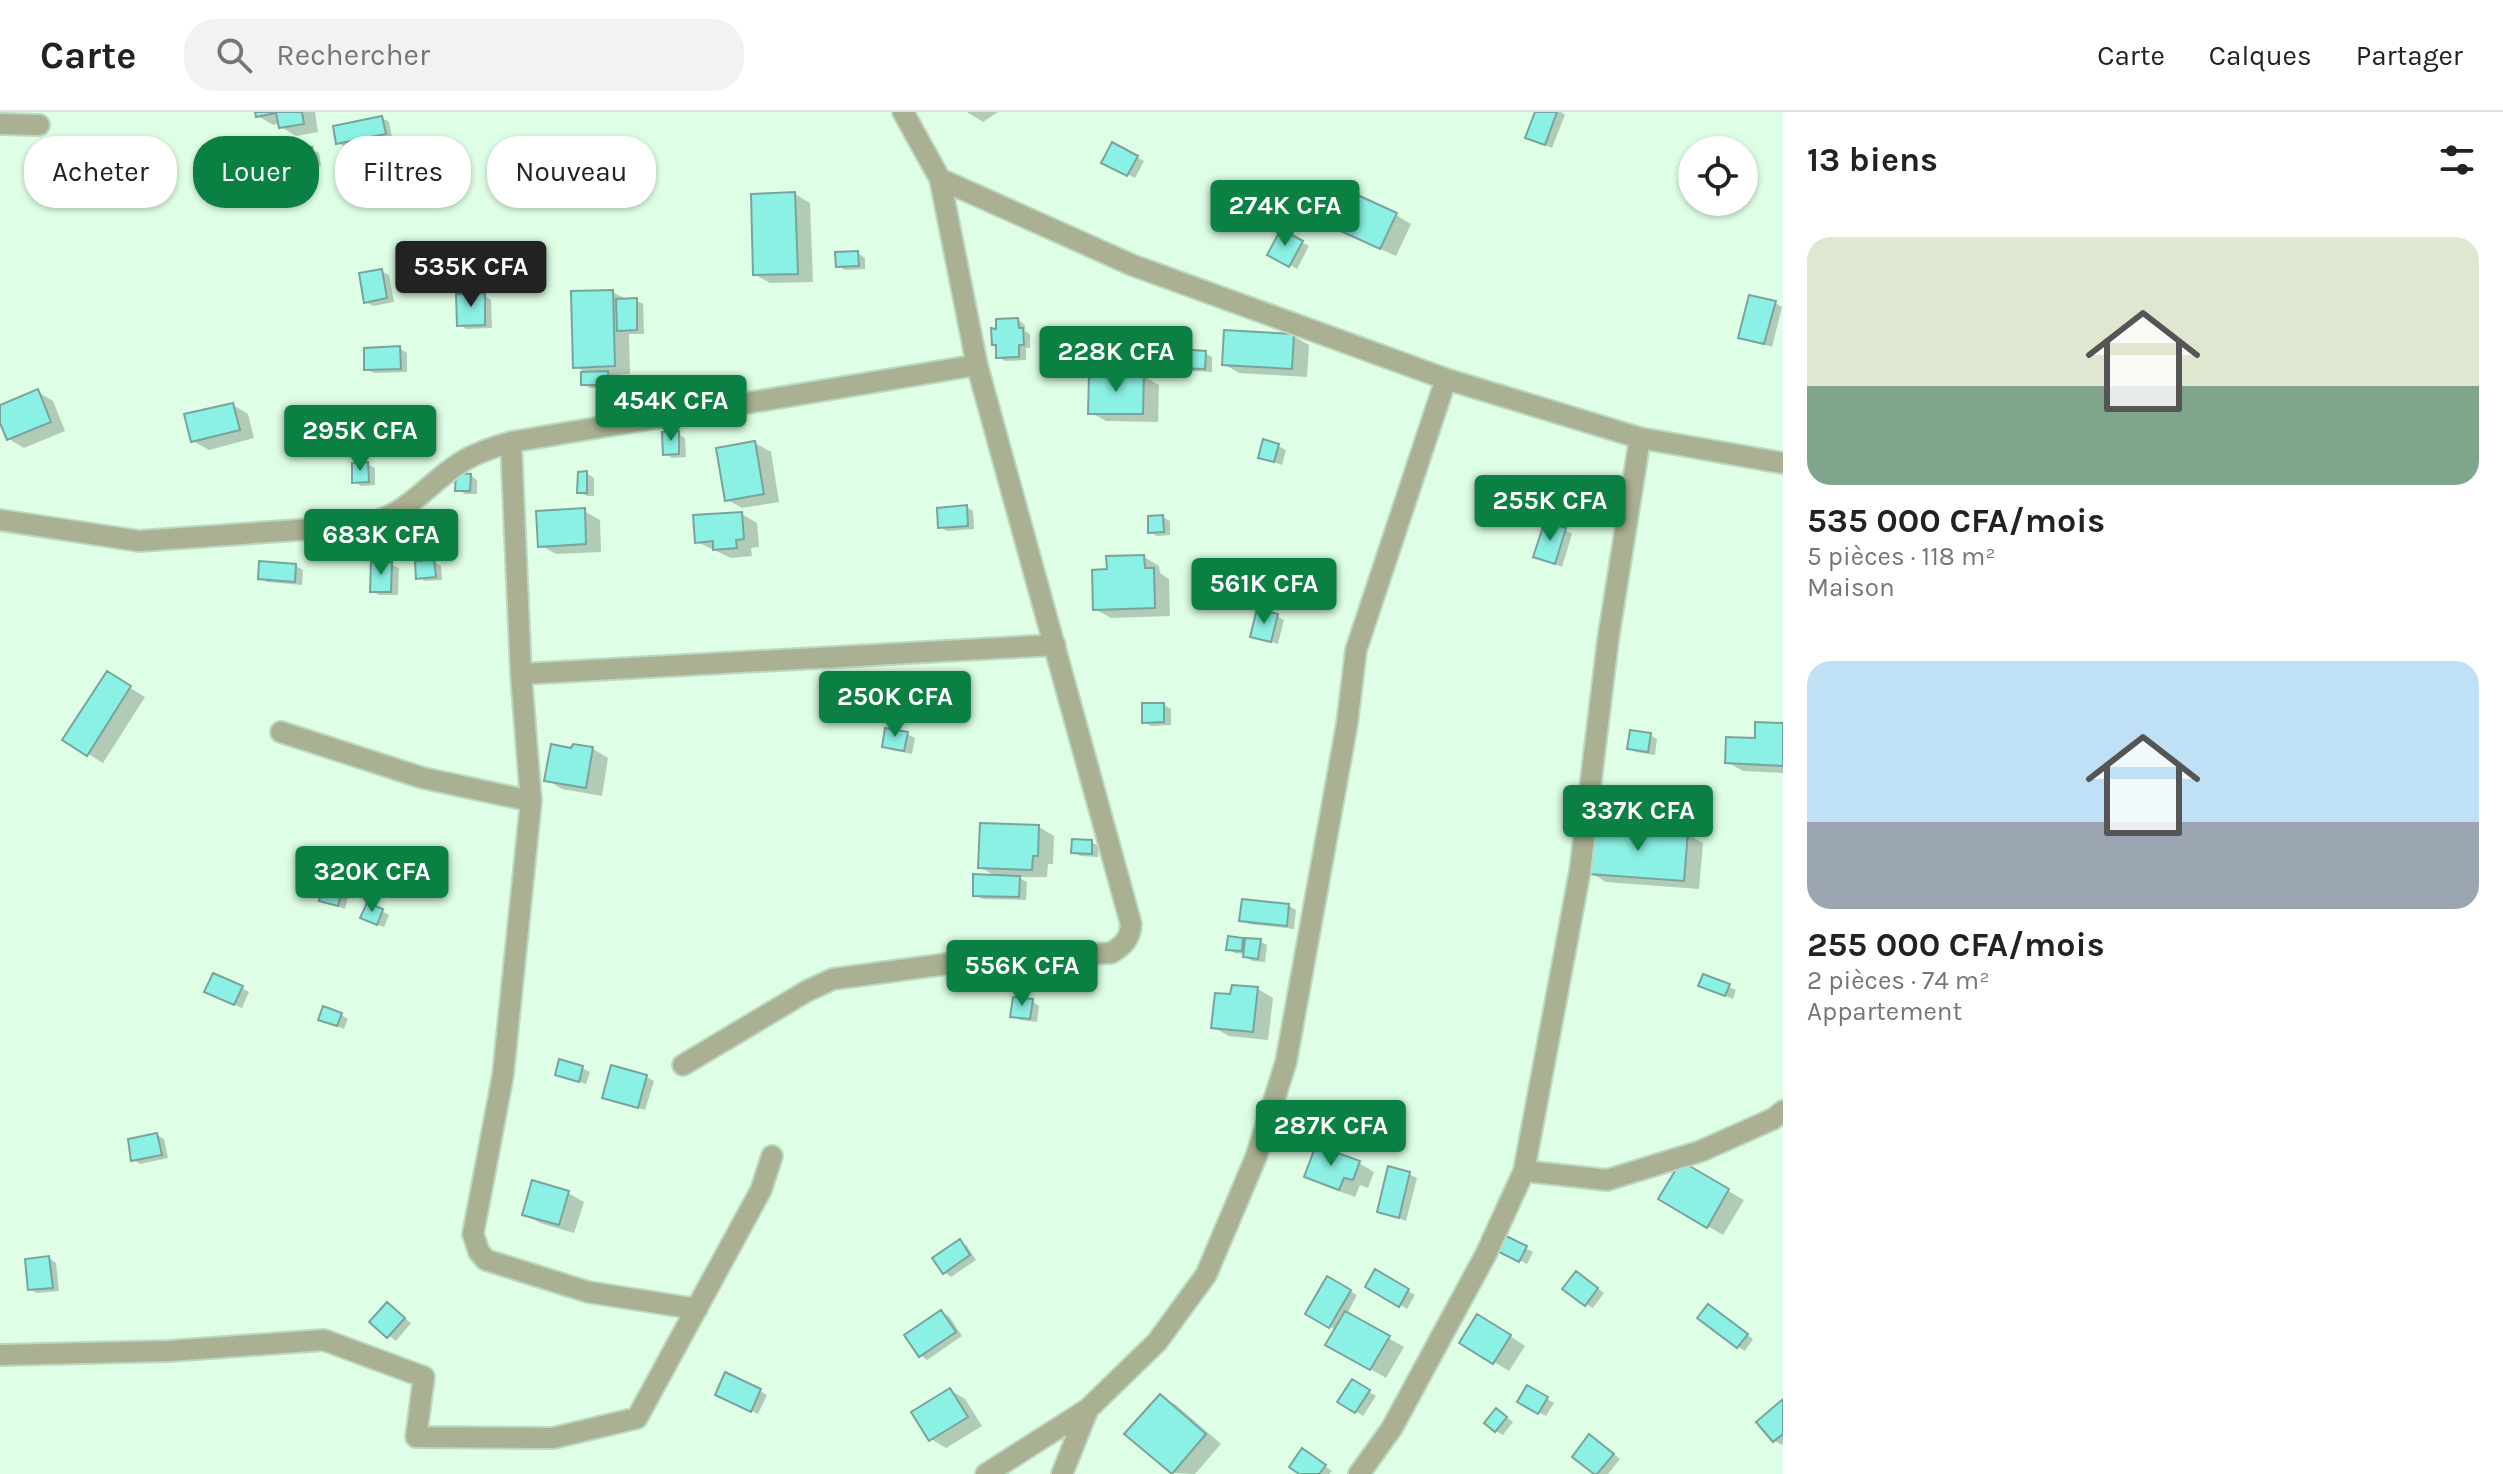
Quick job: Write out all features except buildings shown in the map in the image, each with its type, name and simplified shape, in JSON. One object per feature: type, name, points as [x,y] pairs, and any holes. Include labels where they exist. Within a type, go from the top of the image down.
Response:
[{"type":"street","points":[[683,1065],[807,991],[833,979],[992,958],[1111,953],[1130,936],[1131,924],[977,365],[940,179],[903,112]]},
{"type":"street","points":[[0,124],[39,125]]},
{"type":"street","points":[[940,179],[1132,265],[1446,379],[1640,438],[1783,463]]},
{"type":"street","points":[[0,520],[139,541],[357,526],[380,522],[405,508],[463,461],[511,442],[977,365]]},
{"type":"street","points":[[986,1474],[1088,1409],[1157,1342],[1206,1275],[1256,1157],[1286,1062],[1347,724],[1356,650],[1446,379]]},
{"type":"street","points":[[1359,1474],[1392,1428],[1486,1254],[1524,1171],[1580,871],[1608,640],[1640,438]]},
{"type":"street","points":[[511,442],[521,674],[531,801],[503,1075],[473,1234],[475,1245],[486,1260],[588,1292],[697,1309]]},
{"type":"street","points":[[521,674],[1055,645]]},
{"type":"street","points":[[281,732],[423,778],[531,801]]},
{"type":"street","points":[[1524,1171],[1607,1180],[1701,1151],[1773,1119],[1783,1111]]},
{"type":"street","points":[[0,1355],[169,1351],[324,1340],[424,1377],[416,1437],[553,1438],[637,1418],[761,1190],[772,1156]]},
{"type":"street","points":[[1062,1474],[1088,1409]]}]
